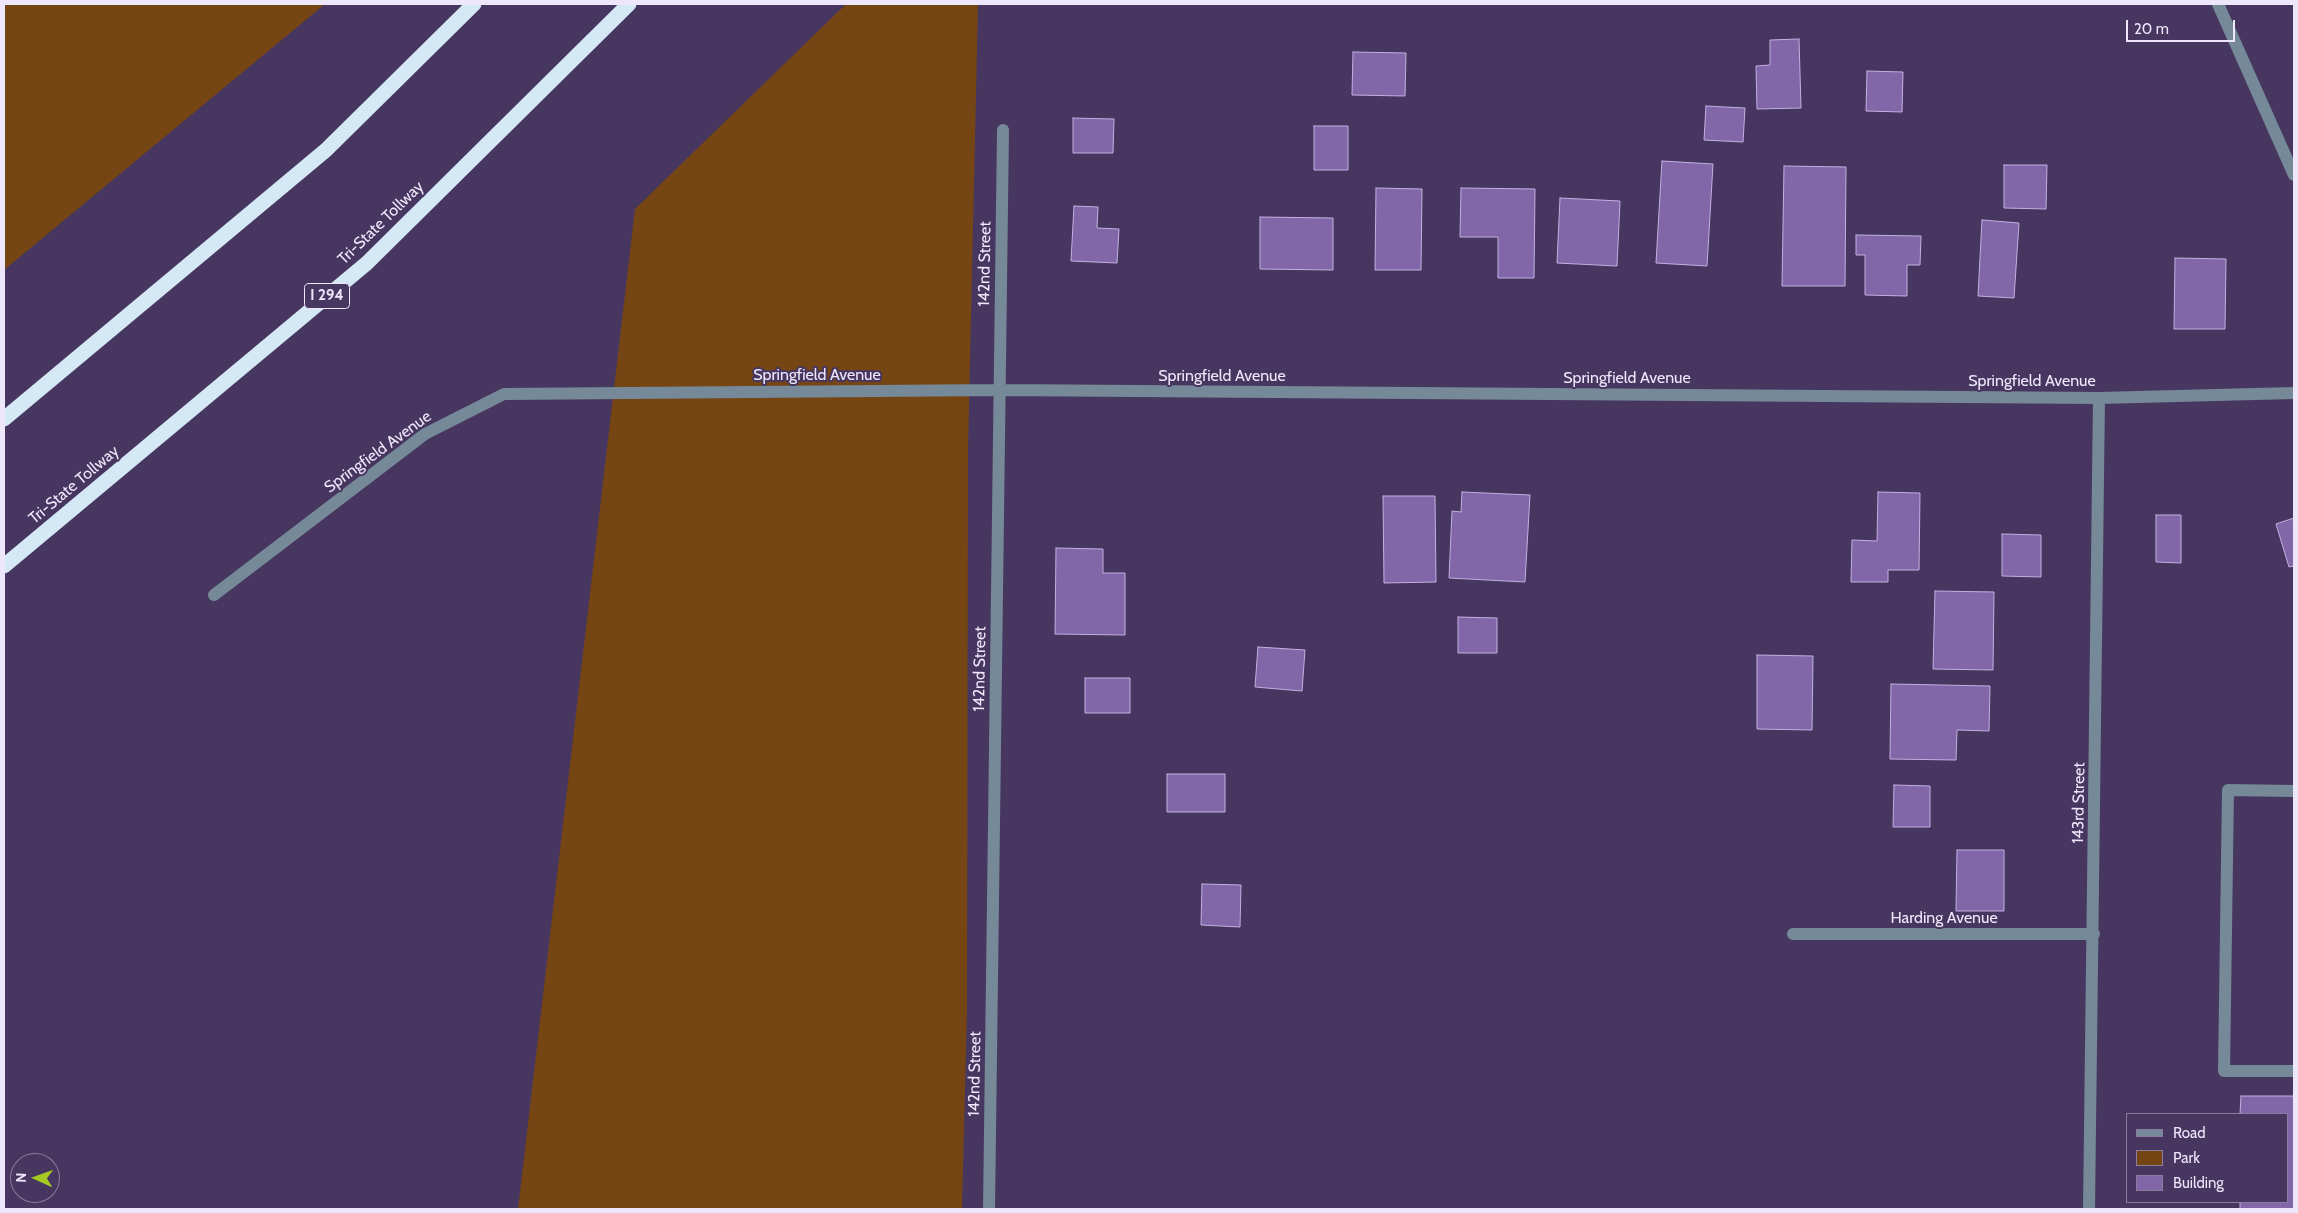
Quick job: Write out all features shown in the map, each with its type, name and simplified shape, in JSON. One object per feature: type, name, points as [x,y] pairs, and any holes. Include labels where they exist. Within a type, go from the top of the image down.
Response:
[{"type":"highway","points":[[4,419],[326,150],[474,4]]},
{"type":"highway","name":"Tri-State Tollway","points":[[4,566],[367,263],[629,4]]},
{"type":"street","points":[[2218,4],[2294,175]]},
{"type":"street","name":"142nd Street","points":[[989,1209],[1003,130]]},
{"type":"street","name":"Springfield Avenue","points":[[214,596],[425,434],[504,394],[999,390],[2099,398],[2294,393]]},
{"type":"street","name":"143rd Street","points":[[2089,1209],[2094,934],[2099,398]]},
{"type":"street","points":[[2294,791],[2228,790],[2224,1071],[2294,1071]]},
{"type":"street","name":"Harding Avenue","points":[[1793,934],[2094,934]]},
{"type":"green space","points":[[4,4],[325,4],[4,270]]},
{"type":"green space","points":[[846,4],[978,4],[968,450],[967,1009],[962,1209],[518,1209],[635,209]]},
{"type":"building","points":[[1799,39],[1801,108],[1757,109],[1756,66],[1770,65],[1770,40]]},
{"type":"building","points":[[1353,52],[1406,53],[1405,96],[1352,95]]},
{"type":"building","points":[[1867,71],[1903,72],[1902,112],[1866,111]]},
{"type":"building","points":[[1706,106],[1745,108],[1743,142],[1704,140]]},
{"type":"building","points":[[1073,118],[1114,119],[1113,153],[1073,153]]},
{"type":"building","points":[[1314,126],[1348,126],[1348,170],[1314,170]]},
{"type":"building","points":[[1662,161],[1713,164],[1707,266],[1656,263]]},
{"type":"building","points":[[2004,165],[2047,165],[2046,209],[2004,208]]},
{"type":"building","points":[[1784,166],[1846,167],[1845,286],[1782,286]]},
{"type":"building","points":[[1376,188],[1422,189],[1421,270],[1375,270]]},
{"type":"building","points":[[1461,188],[1535,189],[1534,278],[1498,278],[1498,237],[1460,237]]},
{"type":"building","points":[[1560,198],[1620,201],[1617,266],[1557,263]]},
{"type":"building","points":[[1074,206],[1098,207],[1097,228],[1119,229],[1117,263],[1071,261]]},
{"type":"building","points":[[1260,217],[1333,218],[1333,270],[1260,269]]},
{"type":"building","points":[[1982,220],[2019,223],[2014,298],[1978,296]]},
{"type":"building","points":[[1856,235],[1921,236],[1920,265],[1907,265],[1907,296],[1865,295],[1865,255],[1856,255]]},
{"type":"building","points":[[2175,258],[2226,259],[2225,329],[2174,329]]},
{"type":"building","points":[[1462,492],[1530,495],[1525,582],[1449,578],[1452,511],[1461,512]]},
{"type":"building","points":[[1878,492],[1920,493],[1919,570],[1888,570],[1888,582],[1851,582],[1852,540],[1877,541]]},
{"type":"building","points":[[1383,496],[1435,496],[1436,582],[1384,583]]},
{"type":"building","points":[[2156,515],[2181,515],[2181,563],[2156,562]]},
{"type":"building","points":[[2294,518],[2294,566],[2289,567],[2276,524]]},
{"type":"building","points":[[2002,534],[2041,535],[2041,577],[2002,576]]},
{"type":"building","points":[[1056,548],[1103,549],[1103,573],[1125,573],[1125,635],[1055,634]]},
{"type":"building","points":[[1935,591],[1994,592],[1993,670],[1933,669]]},
{"type":"building","points":[[1458,617],[1497,618],[1497,653],[1458,653]]},
{"type":"building","points":[[1258,647],[1305,650],[1302,691],[1255,687]]},
{"type":"building","points":[[1757,655],[1813,656],[1812,730],[1757,729]]},
{"type":"building","points":[[1085,678],[1130,678],[1130,713],[1085,713]]},
{"type":"building","points":[[1891,684],[1990,686],[1989,731],[1957,730],[1956,760],[1890,759]]},
{"type":"building","points":[[1167,774],[1225,774],[1225,812],[1167,812]]},
{"type":"building","points":[[1894,785],[1930,786],[1930,827],[1893,827]]},
{"type":"building","points":[[1957,850],[2004,850],[2004,911],[1956,911]]},
{"type":"building","points":[[1202,884],[1241,885],[1240,927],[1201,925]]},
{"type":"building","points":[[2241,1096],[2294,1096],[2294,1209],[2240,1209],[2240,1203],[2288,1203],[2288,1113],[2240,1113]]}]
